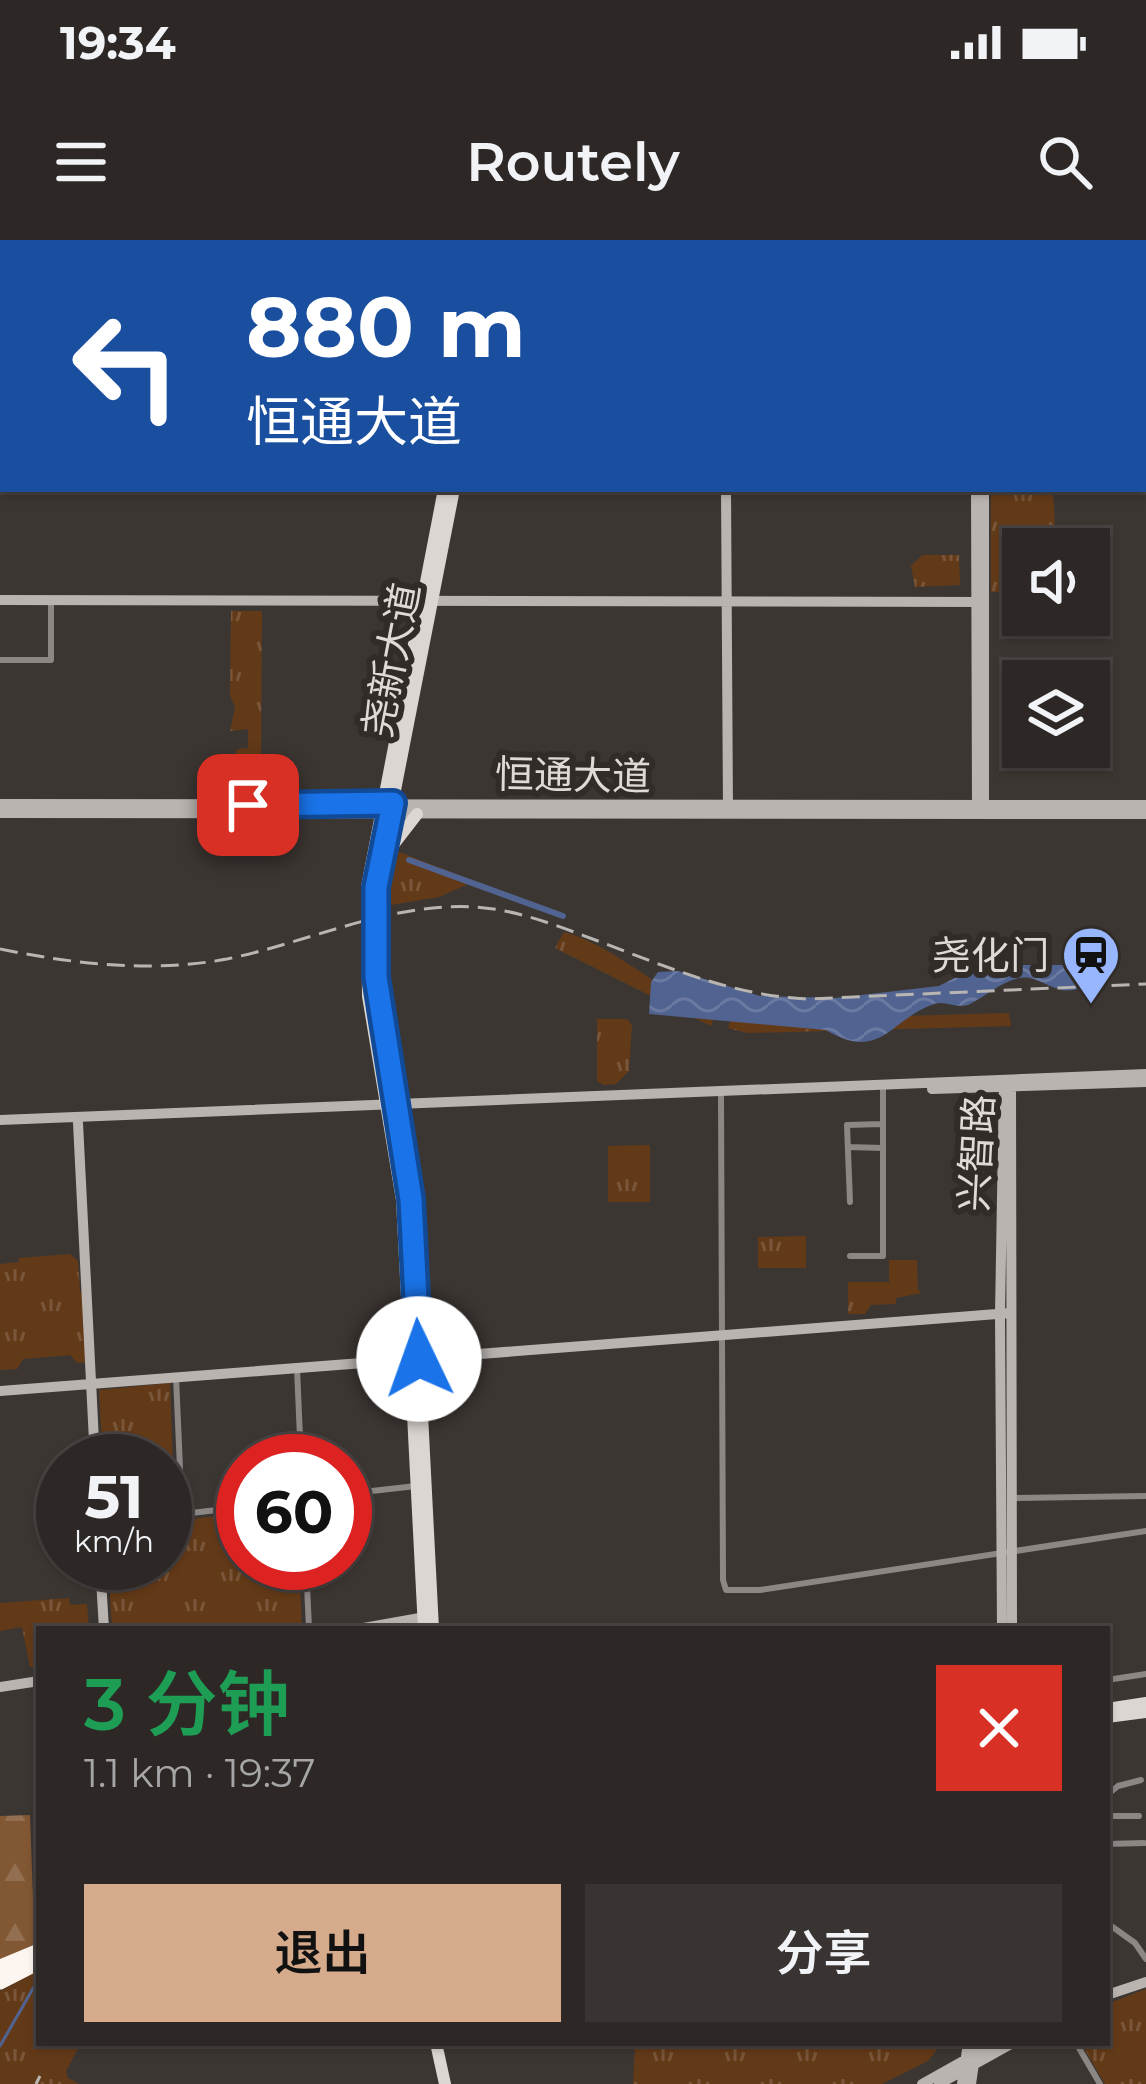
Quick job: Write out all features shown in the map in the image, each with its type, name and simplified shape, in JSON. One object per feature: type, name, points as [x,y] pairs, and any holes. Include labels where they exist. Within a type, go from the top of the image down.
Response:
[{"type":"highway","points":[[0,1969],[36,1959]]},
{"type":"highway","points":[[0,1984],[36,1960]]},
{"type":"main road","name":"尧新大道","points":[[428,600],[444,492]]},
{"type":"main road","name":"尧新大道","points":[[393,1106],[378,995],[379,864],[428,600],[453,492]]},
{"type":"main road","name":"尧新大道","points":[[387,808],[367,886],[366,957],[370,1011],[411,1199],[416,1486],[428,1623]]},
{"type":"main road","points":[[379,864],[417,814]]},
{"type":"main road","name":"尧新大道","points":[[414,1359],[428,1623]]},
{"type":"main road","points":[[1110,1713],[1146,1707]]},
{"type":"main road","points":[[441,2046],[449,2084]]},
{"type":"street","points":[[726,492],[728,810]]},
{"type":"street","points":[[980,492],[980,810]]},
{"type":"street","points":[[0,600],[980,602]]},
{"type":"street","points":[[0,660],[51,660],[51,601]]},
{"type":"street","name":"恒通大道","points":[[980,810],[1146,805]]},
{"type":"street","name":"恒通大道","points":[[387,808],[417,814],[728,810]]},
{"type":"street","name":"恒通大道","points":[[0,809],[1146,814]]},
{"type":"street","points":[[0,1123],[1146,1078]]},
{"type":"street","points":[[0,1123],[1007,1083]]},
{"type":"street","name":"兴智路","points":[[1007,1083],[1006,1552],[1012,1626]]},
{"type":"street","points":[[850,1256],[883,1256],[883,1090]]},
{"type":"street","points":[[721,1095],[723,1580],[730,1592],[1146,1531]]},
{"type":"street","points":[[78,1123],[94,1434]]},
{"type":"street","points":[[850,1202],[848,1125],[883,1124]]},
{"type":"street","points":[[848,1147],[883,1148]]},
{"type":"street","points":[[0,1391],[1005,1314]]},
{"type":"street","name":"兴智路","points":[[1002,1626],[1011,1498],[1005,1314]]},
{"type":"street","points":[[297,1368],[300,1434]]},
{"type":"street","points":[[176,1377],[178,1434]]},
{"type":"street","points":[[372,1491],[416,1486]]},
{"type":"street","points":[[1011,1498],[1146,1496]]},
{"type":"street","points":[[102,1590],[104,1626]]},
{"type":"street","points":[[307,1590],[309,1626]]},
{"type":"street","points":[[393,1626],[428,1623]]},
{"type":"street","points":[[1110,1680],[1146,1674]]},
{"type":"street","points":[[0,1688],[36,1682]]},
{"type":"street","points":[[1110,1793],[1141,1780]]},
{"type":"street","points":[[1110,1816],[1139,1816]]},
{"type":"street","points":[[1110,1844],[1144,1843]]},
{"type":"street","points":[[1110,1924],[1136,1943],[1146,1959]]},
{"type":"street","points":[[1110,1989],[1146,1978]]},
{"type":"street","points":[[922,2084],[1006,2046]]},
{"type":"street","points":[[1078,2046],[1100,2084]]},
{"type":"street","points":[[939,2084],[968,2061]]},
{"type":"street","points":[[968,2061],[971,2084]]},
{"type":"green space","points":[[991,492],[1053,492],[1055,528],[1002,528],[1002,592],[991,592]]},
{"type":"green space","points":[[922,555],[959,555],[960,585],[915,587],[911,566]]},
{"type":"green space","points":[[231,611],[262,611],[261,754],[235,755],[237,749],[248,748],[248,729],[230,731],[235,707],[230,696]]},
{"type":"green space","points":[[394,850],[469,879],[466,885],[439,897],[385,906],[384,874]]},
{"type":"green space","points":[[564,932],[603,949],[715,1014],[711,1026],[555,948]]},
{"type":"green space","points":[[1009,1013],[1011,1026],[748,1033],[728,1028],[730,1021]]},
{"type":"green space","points":[[597,1019],[627,1019],[632,1025],[629,1071],[616,1084],[597,1081]]},
{"type":"green space","points":[[650,1145],[650,1202],[608,1202],[608,1146]]},
{"type":"green space","points":[[806,1236],[806,1268],[758,1268],[758,1237]]},
{"type":"green space","points":[[70,1254],[78,1261],[80,1292],[85,1292],[90,1362],[77,1363],[70,1355],[23,1359],[17,1369],[0,1370],[0,1264]]},
{"type":"green space","points":[[889,1260],[917,1260],[921,1293],[896,1298],[896,1304],[871,1305],[865,1314],[848,1314],[848,1282],[889,1282]]},
{"type":"green space","points":[[170,1383],[172,1434],[101,1434],[99,1390]]},
{"type":"green space","points":[[216,1516],[216,1590],[300,1590],[302,1626],[112,1626],[110,1590],[192,1590],[192,1519]]},
{"type":"green space","points":[[69,1598],[70,1605],[87,1604],[89,1626],[36,1626],[36,1666],[30,1667],[22,1627],[0,1631],[0,1603]]},
{"type":"green space","points":[[30,1815],[36,1944],[0,1960],[0,1816]]},
{"type":"green space","points":[[36,1972],[36,2046],[79,2046],[66,2071],[79,2084],[0,2084],[0,1991]]},
{"type":"green space","points":[[1146,1989],[1146,2084],[1105,2084],[1083,2046],[1110,2046],[1110,2003]]},
{"type":"green space","points":[[635,2046],[940,2046],[928,2061],[882,2084],[633,2084]]},
{"type":"water","points":[[980,965],[1073,965],[1083,970],[1082,987],[1062,990],[1030,978],[1015,979],[965,1006],[934,1004],[884,1035],[860,1042],[826,1030],[649,1014],[651,982],[658,972],[678,971],[760,996],[835,998],[939,986]]},
{"type":"waterway","points":[[409,860],[563,916]]},
{"type":"waterway","points":[[0,2046],[36,1983]]},
{"type":"railway","points":[[0,949],[113,965],[199,963],[258,952],[381,917],[476,907],[538,920],[701,979],[781,997],[1146,984]]},
{"type":"railway","points":[[36,2084],[40,2076]]},
{"type":"place","name":"尧化门","points":[[1091,1006]]},
{"type":"route","points":[[248,805],[393,803],[376,887],[376,977],[408,1168],[419,1359]]}]
